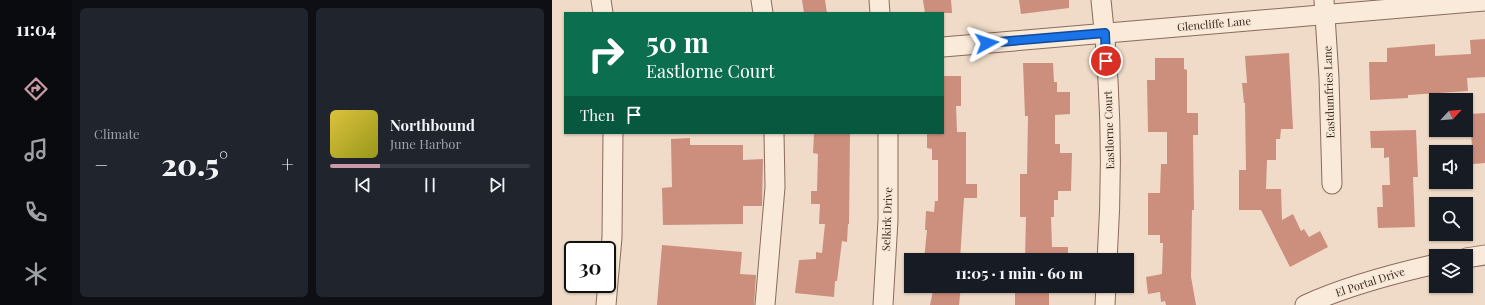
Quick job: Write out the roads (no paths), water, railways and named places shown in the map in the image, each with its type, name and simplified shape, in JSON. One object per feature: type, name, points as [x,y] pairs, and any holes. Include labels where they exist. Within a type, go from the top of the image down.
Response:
[{"type":"street","points":[[601,0],[603,12]]},
{"type":"street","points":[[761,0],[763,12]]},
{"type":"street","points":[[879,0],[880,12]]},
{"type":"street","name":"Eastlorne Court","points":[[1101,0],[1105,33],[1110,173],[1107,253]]},
{"type":"street","name":"Glencliffe Lane","points":[[944,47],[1105,33],[1324,7],[1485,1]]},
{"type":"street","name":"Eastdumfries Lane","points":[[1324,7],[1329,78],[1332,184]]},
{"type":"street","points":[[606,305],[612,237],[613,134]]},
{"type":"street","points":[[765,305],[775,186],[774,134]]},
{"type":"street","name":"Selkirk Drive","points":[[883,305],[888,220],[888,134]]},
{"type":"street","points":[[1473,257],[1485,255]]},
{"type":"street","name":"El Portal Drive","points":[[1305,305],[1355,286],[1403,271],[1429,265]]},
{"type":"street","points":[[1104,305],[1105,293]]}]
